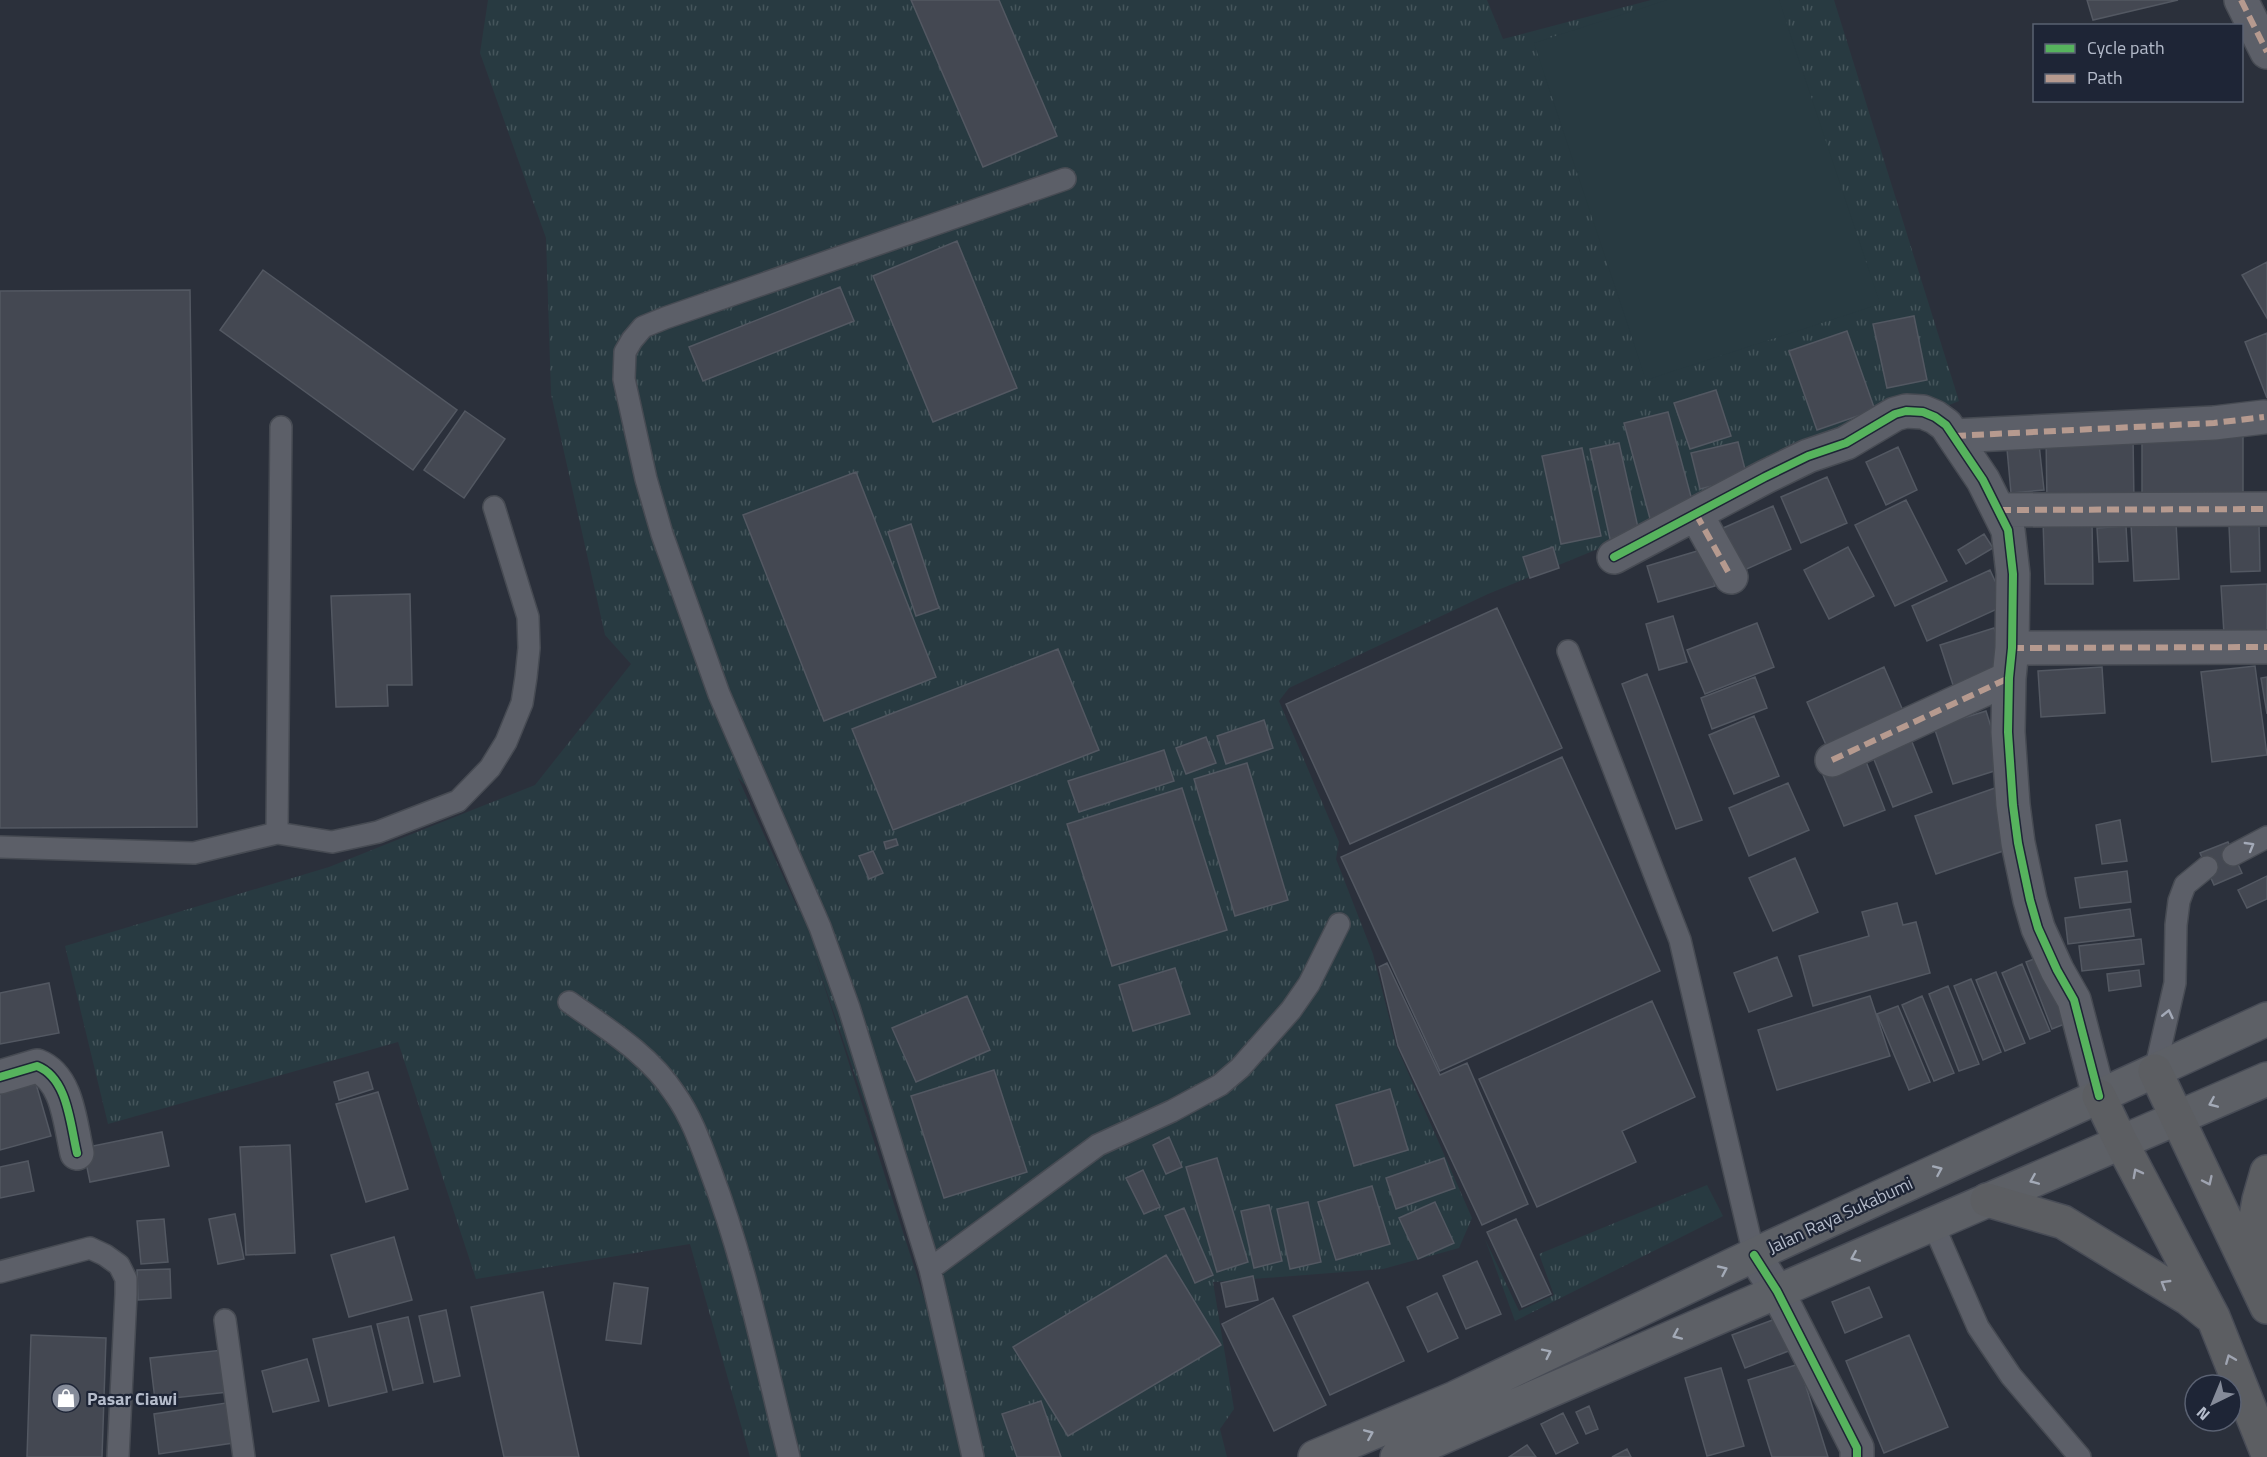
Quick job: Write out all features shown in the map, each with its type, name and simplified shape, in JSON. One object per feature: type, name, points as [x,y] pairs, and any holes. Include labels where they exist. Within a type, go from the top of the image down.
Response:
[{"type":"highway","name":"Jalan Raya Sukabumi","points":[[1316,1457],[1455,1398],[1754,1255],[2267,1019]]},
{"type":"highway","points":[[2155,1071],[2262,1298]]},
{"type":"highway","points":[[1397,1457],[2267,1079]]},
{"type":"highway","points":[[2099,1096],[2213,1317],[2267,1452]]},
{"type":"highway","points":[[2262,1298],[2253,1234],[2267,1172]]},
{"type":"highway","points":[[1987,1200],[2063,1222],[2189,1299],[2213,1317]]},
{"type":"street","points":[[2241,0],[2267,52]]},
{"type":"street","points":[[1614,557],[1781,469],[1846,443],[1895,414],[1906,411],[1929,414],[1946,425],[1983,480],[2008,530],[2011,554],[2008,732],[2013,805],[2030,900],[2038,928],[2074,1000],[2099,1096]]},
{"type":"street","points":[[1954,436],[2214,423],[2264,417]]},
{"type":"street","points":[[1999,510],[2267,509]]},
{"type":"street","points":[[1696,514],[1731,577]]},
{"type":"street","points":[[1832,760],[2010,663],[2267,647]]},
{"type":"street","points":[[0,1077],[37,1066],[49,1073],[62,1092],[76,1153]]},
{"type":"street","points":[[1754,1255],[1777,1291],[1857,1448],[1857,1457]]},
{"type":"lane","points":[[973,1457],[930,1269],[849,1008],[820,927],[719,694],[662,534],[646,479],[624,379],[625,352],[643,327],[665,318],[1065,179]]},
{"type":"lane","points":[[277,833],[281,427]]},
{"type":"lane","points":[[0,848],[194,853],[277,833],[332,842],[378,832],[458,801],[490,768],[506,742],[522,703],[529,648],[528,616],[494,507]]},
{"type":"lane","points":[[1568,651],[1680,939],[1754,1255]]},
{"type":"lane","points":[[2234,855],[2267,837]]},
{"type":"lane","points":[[2155,1071],[2175,982],[2176,925],[2179,901],[2185,885],[2207,867]]},
{"type":"lane","points":[[930,1269],[1098,1145],[1172,1111],[1220,1085],[1240,1068],[1291,1010],[1309,984],[1339,924]]},
{"type":"lane","points":[[569,1002],[651,1064],[675,1092],[690,1118],[729,1217],[789,1457]]},
{"type":"lane","points":[[1933,1224],[1978,1327],[2011,1376],[2080,1457]]},
{"type":"lane","points":[[0,1272],[90,1248],[119,1265],[126,1279],[126,1294],[118,1457]]},
{"type":"lane","points":[[225,1320],[244,1457]]},
{"type":"green space","points":[[488,0],[1487,0],[1503,39],[1651,0],[1834,0],[1959,401],[1488,594],[1289,688],[1279,701],[1339,842],[1336,859],[1373,954],[1396,1045],[1472,1218],[1459,1248],[1383,1269],[1213,1282],[1234,1409],[1220,1429],[1227,1457],[984,1457],[813,951],[975,1457],[750,1457],[690,1244],[476,1279],[398,1042],[108,1124],[65,946],[329,867],[535,785],[631,664],[605,635],[551,394],[546,238],[480,53]],"holes":[[[738,778],[764,804],[800,913]]]},
{"type":"green space","points":[[1667,0],[1779,0],[1880,304],[1646,380],[1534,43]]},
{"type":"green space","points":[[1707,1185],[1723,1216],[1515,1321],[1485,1239],[1519,1311],[1554,1295],[1539,1254]]},
{"type":"building","points":[[911,0],[999,0],[1057,136],[983,167]]},
{"type":"building","points":[[2087,0],[2178,0],[2093,20]]},
{"type":"building","points":[[957,241],[1017,388],[933,422],[873,276]]},
{"type":"building","points":[[2267,262],[2267,318],[2242,275]]},
{"type":"building","points":[[263,270],[457,410],[413,470],[220,330]]},
{"type":"building","points":[[840,287],[854,321],[703,381],[689,347]]},
{"type":"building","points":[[190,290],[197,827],[0,828],[0,291]]},
{"type":"building","points":[[1914,316],[1927,380],[1887,388],[1873,324]]},
{"type":"building","points":[[1847,331],[1875,410],[1817,430],[1789,351]]},
{"type":"building","points":[[2267,333],[2267,398],[2245,342]]},
{"type":"building","points":[[1716,390],[1731,436],[1690,449],[1674,403]]},
{"type":"building","points":[[465,411],[505,439],[464,498],[424,470]]},
{"type":"building","points":[[1668,412],[1696,515],[1652,526],[1624,423]]},
{"type":"building","points":[[2038,435],[2044,490],[2011,493],[2006,438]]},
{"type":"building","points":[[2243,435],[2243,493],[2142,493],[2142,436]]},
{"type":"building","points":[[2046,436],[2133,436],[2134,503],[2047,504]]},
{"type":"building","points":[[1738,442],[1747,477],[1700,489],[1691,453]]},
{"type":"building","points":[[1619,443],[1639,532],[1610,539],[1590,449]]},
{"type":"building","points":[[1898,447],[1917,490],[1886,505],[1866,462]]},
{"type":"building","points":[[1582,448],[1601,536],[1561,544],[1542,456]]},
{"type":"building","points":[[856,472],[936,677],[824,721],[743,515]]},
{"type":"building","points":[[1827,477],[1847,523],[1801,543],[1781,497]]},
{"type":"building","points":[[1906,500],[1947,581],[1895,606],[1855,525]]},
{"type":"building","points":[[1773,506],[1791,549],[1740,572],[1721,529]]},
{"type":"building","points":[[2043,520],[2092,520],[2093,584],[2045,584]]},
{"type":"building","points":[[2176,522],[2179,579],[2134,581],[2131,524]]},
{"type":"building","points":[[911,524],[939,608],[916,616],[888,532]]},
{"type":"building","points":[[2259,524],[2260,571],[2231,572],[2229,525]]},
{"type":"building","points":[[2126,526],[2128,561],[2099,562],[2097,528]]},
{"type":"building","points":[[1984,534],[1993,548],[1966,564],[1958,550]]},
{"type":"building","points":[[1553,547],[1559,568],[1530,578],[1523,557]]},
{"type":"building","points":[[1848,547],[1874,596],[1829,619],[1804,570]]},
{"type":"building","points":[[1704,549],[1715,586],[1658,602],[1647,566]]},
{"type":"building","points":[[1990,570],[2006,605],[1927,641],[1912,606]]},
{"type":"building","points":[[2267,584],[2267,632],[2224,634],[2221,586]]},
{"type":"building","points":[[410,594],[412,685],[387,685],[388,706],[336,707],[331,596]]},
{"type":"building","points":[[1497,608],[1562,748],[1350,844],[1286,704]]},
{"type":"building","points":[[1673,616],[1687,662],[1659,670],[1646,624]]},
{"type":"building","points":[[1757,623],[1774,667],[1705,694],[1687,650]]},
{"type":"building","points":[[1994,628],[2009,674],[1955,691],[1940,645]]},
{"type":"building","points":[[1058,649],[1099,750],[893,830],[852,729]]},
{"type":"building","points":[[2255,666],[2267,755],[2212,762],[2201,672]]},
{"type":"building","points":[[1884,667],[1904,713],[1827,747],[1807,702]]},
{"type":"building","points":[[2102,667],[2105,713],[2041,717],[2038,671]]},
{"type":"building","points":[[1647,674],[1702,820],[1676,829],[1622,684]]},
{"type":"building","points":[[1755,677],[1767,708],[1712,729],[1701,698]]},
{"type":"building","points":[[2267,677],[2267,714],[2261,678]]},
{"type":"building","points":[[1986,711],[2004,768],[1953,784],[1934,727]]},
{"type":"building","points":[[1754,716],[1779,776],[1734,794],[1709,735]]},
{"type":"building","points":[[1264,720],[1273,748],[1226,764],[1217,736]]},
{"type":"building","points":[[1206,737],[1216,763],[1186,774],[1176,748]]},
{"type":"building","points":[[1910,737],[1932,792],[1893,807],[1871,752]]},
{"type":"building","points":[[1164,750],[1174,781],[1079,812],[1068,781]]},
{"type":"building","points":[[1863,754],[1885,810],[1844,826],[1821,770]]},
{"type":"building","points":[[1562,757],[1660,971],[1440,1071],[1341,857]]},
{"type":"building","points":[[1247,763],[1288,900],[1235,916],[1194,779]]},
{"type":"building","points":[[1788,783],[1809,830],[1749,856],[1729,808]]},
{"type":"building","points":[[1182,788],[1227,930],[1112,966],[1067,824]]},
{"type":"building","points":[[1995,788],[2015,847],[1936,874],[1915,816]]},
{"type":"building","points":[[2120,820],[2127,861],[2102,864],[2096,825]]},
{"type":"building","points":[[896,839],[898,845],[886,849],[884,842]]},
{"type":"building","points":[[2228,842],[2242,873],[2214,885],[2200,853]]},
{"type":"building","points":[[873,851],[883,873],[869,879],[859,856]]},
{"type":"building","points":[[1795,858],[1818,912],[1773,931],[1749,878]]},
{"type":"building","points":[[2127,871],[2131,902],[2080,908],[2075,878]]},
{"type":"building","points":[[2267,876],[2267,899],[2247,908],[2238,890]]},
{"type":"building","points":[[1897,903],[1903,925],[1916,922],[1930,973],[1813,1006],[1799,956],[1869,936],[1862,912]]},
{"type":"building","points":[[2130,909],[2134,936],[2068,944],[2065,918]]},
{"type":"building","points":[[2141,939],[2144,964],[2082,971],[2079,946]]},
{"type":"building","points":[[2045,955],[2072,1021],[2052,1029],[2026,962]]},
{"type":"building","points":[[1777,957],[1792,996],[1749,1012],[1734,973]]},
{"type":"building","points":[[1387,963],[1440,1075],[1467,1063],[1528,1204],[1482,1225],[1398,1046],[1379,967]]},
{"type":"building","points":[[2022,964],[2050,1031],[2030,1039],[2002,973]]},
{"type":"building","points":[[1175,968],[1190,1014],[1133,1031],[1119,985]]},
{"type":"building","points":[[2139,970],[2141,986],[2109,991],[2107,974]]},
{"type":"building","points":[[1996,972],[2025,1043],[2005,1051],[1976,980]]},
{"type":"building","points":[[1971,979],[2001,1052],[1983,1060],[1954,986]]},
{"type":"building","points":[[49,983],[59,1033],[0,1044],[0,993]]},
{"type":"building","points":[[1948,986],[1979,1064],[1959,1071],[1929,994]]},
{"type":"building","points":[[967,996],[990,1050],[916,1082],[892,1028]]},
{"type":"building","points":[[1870,996],[1890,1056],[1777,1090],[1758,1030]]},
{"type":"building","points":[[1922,996],[1954,1073],[1934,1081],[1902,1005]]},
{"type":"building","points":[[1652,1001],[1695,1097],[1622,1131],[1636,1162],[1537,1207],[1479,1079]]},
{"type":"building","points":[[1898,1006],[1930,1082],[1909,1090],[1877,1014]]},
{"type":"building","points":[[32,1070],[51,1136],[0,1150],[0,1079]]},
{"type":"building","points":[[994,1070],[1027,1172],[944,1198],[911,1096]]},
{"type":"building","points":[[368,1072],[373,1089],[339,1100],[334,1082]]},
{"type":"building","points":[[1390,1089],[1408,1150],[1354,1166],[1336,1105]]},
{"type":"building","points":[[378,1092],[408,1189],[366,1202],[336,1104]]},
{"type":"building","points":[[162,1132],[169,1166],[90,1182],[83,1148]]},
{"type":"building","points":[[1169,1137],[1182,1167],[1166,1174],[1153,1145]]},
{"type":"building","points":[[290,1145],[295,1253],[246,1255],[240,1147]]},
{"type":"building","points":[[1217,1158],[1248,1262],[1217,1272],[1186,1167]]},
{"type":"building","points":[[1444,1158],[1455,1188],[1396,1209],[1386,1178]]},
{"type":"building","points":[[28,1161],[34,1191],[0,1198],[0,1167]]},
{"type":"building","points":[[1143,1170],[1160,1207],[1144,1214],[1126,1178]]},
{"type":"building","points":[[1372,1186],[1390,1244],[1336,1260],[1318,1202]]},
{"type":"building","points":[[1308,1202],[1321,1262],[1290,1269],[1277,1209]]},
{"type":"building","points":[[1435,1202],[1454,1243],[1418,1259],[1399,1218]]},
{"type":"building","points":[[1269,1205],[1282,1261],[1254,1268],[1241,1211]]},
{"type":"building","points":[[1184,1208],[1213,1275],[1195,1283],[1165,1216]]},
{"type":"building","points":[[235,1214],[244,1259],[218,1264],[209,1219]]},
{"type":"building","points":[[164,1219],[168,1262],[141,1264],[137,1221]]},
{"type":"building","points":[[1516,1219],[1551,1294],[1522,1307],[1487,1232]]},
{"type":"building","points":[[394,1237],[412,1300],[349,1317],[331,1255]]},
{"type":"building","points":[[1166,1255],[1221,1345],[1068,1436],[1013,1347]]},
{"type":"building","points":[[1477,1261],[1501,1314],[1466,1329],[1443,1276]]},
{"type":"building","points":[[170,1269],[171,1298],[138,1300],[137,1270]]},
{"type":"building","points":[[1253,1276],[1258,1300],[1226,1307],[1221,1283]]},
{"type":"building","points":[[1368,1282],[1404,1361],[1330,1395],[1293,1316]]},
{"type":"building","points":[[614,1283],[648,1288],[641,1344],[606,1340]]},
{"type":"building","points":[[1869,1287],[1882,1317],[1845,1333],[1832,1302]]},
{"type":"building","points":[[543,1292],[579,1457],[504,1457],[471,1307]]},
{"type":"building","points":[[1437,1293],[1458,1338],[1428,1352],[1407,1307]]},
{"type":"building","points":[[1273,1298],[1326,1405],[1274,1431],[1222,1324]]},
{"type":"building","points":[[446,1310],[460,1376],[434,1382],[419,1316]]},
{"type":"building","points":[[408,1317],[423,1383],[393,1390],[377,1324]]},
{"type":"building","points":[[1778,1318],[1791,1350],[1745,1368],[1732,1335]]},
{"type":"building","points":[[371,1326],[387,1392],[329,1406],[313,1339]]},
{"type":"building","name":"Pasar Ciawi","points":[[31,1335],[106,1338],[102,1457],[27,1457]]},
{"type":"building","points":[[1909,1335],[1948,1427],[1884,1453],[1846,1361]]},
{"type":"building","points":[[223,1350],[228,1392],[155,1400],[150,1358]]},
{"type":"building","points":[[307,1359],[319,1401],[273,1412],[262,1371]]},
{"type":"building","points":[[1799,1364],[1828,1457],[1772,1457],[1748,1380]]},
{"type":"building","points":[[1721,1368],[1744,1446],[1707,1456],[1685,1378]]},
{"type":"building","points":[[1041,1401],[1061,1457],[1017,1457],[1002,1414]]},
{"type":"building","points":[[226,1403],[233,1443],[159,1454],[154,1414]]},
{"type":"building","points":[[1589,1406],[1598,1429],[1586,1434],[1576,1412]]},
{"type":"building","points":[[1563,1413],[1578,1443],[1556,1454],[1541,1424]]},
{"type":"building","points":[[1527,1445],[1536,1457],[1509,1457]]},
{"type":"building","points":[[1627,1449],[1631,1457],[1612,1457]]},
{"type":"marked path","points":[[2241,0],[2267,52]]},
{"type":"marked path","points":[[1954,436],[2214,423],[2264,417]]},
{"type":"marked path","points":[[1999,510],[2267,509]]},
{"type":"marked path","points":[[1696,514],[1731,577]]},
{"type":"marked path","points":[[2012,648],[2267,647]]},
{"type":"marked path","points":[[1832,760],[2009,678]]},
{"type":"cycle path","points":[[1614,557],[1765,477],[1808,456],[1846,443],[1895,414],[1906,411],[1923,412],[1946,425],[1983,480],[2008,530],[2013,574],[2008,732],[2018,843],[2038,928],[2074,1000],[2099,1096]]},
{"type":"cycle path","points":[[0,1077],[37,1066],[47,1072],[55,1081],[66,1103],[77,1153]]},
{"type":"cycle path","points":[[1754,1255],[1777,1291],[1857,1448],[1857,1457]]},
{"type":"place","name":"Pasar Ciawi","points":[[66,1398]]}]
